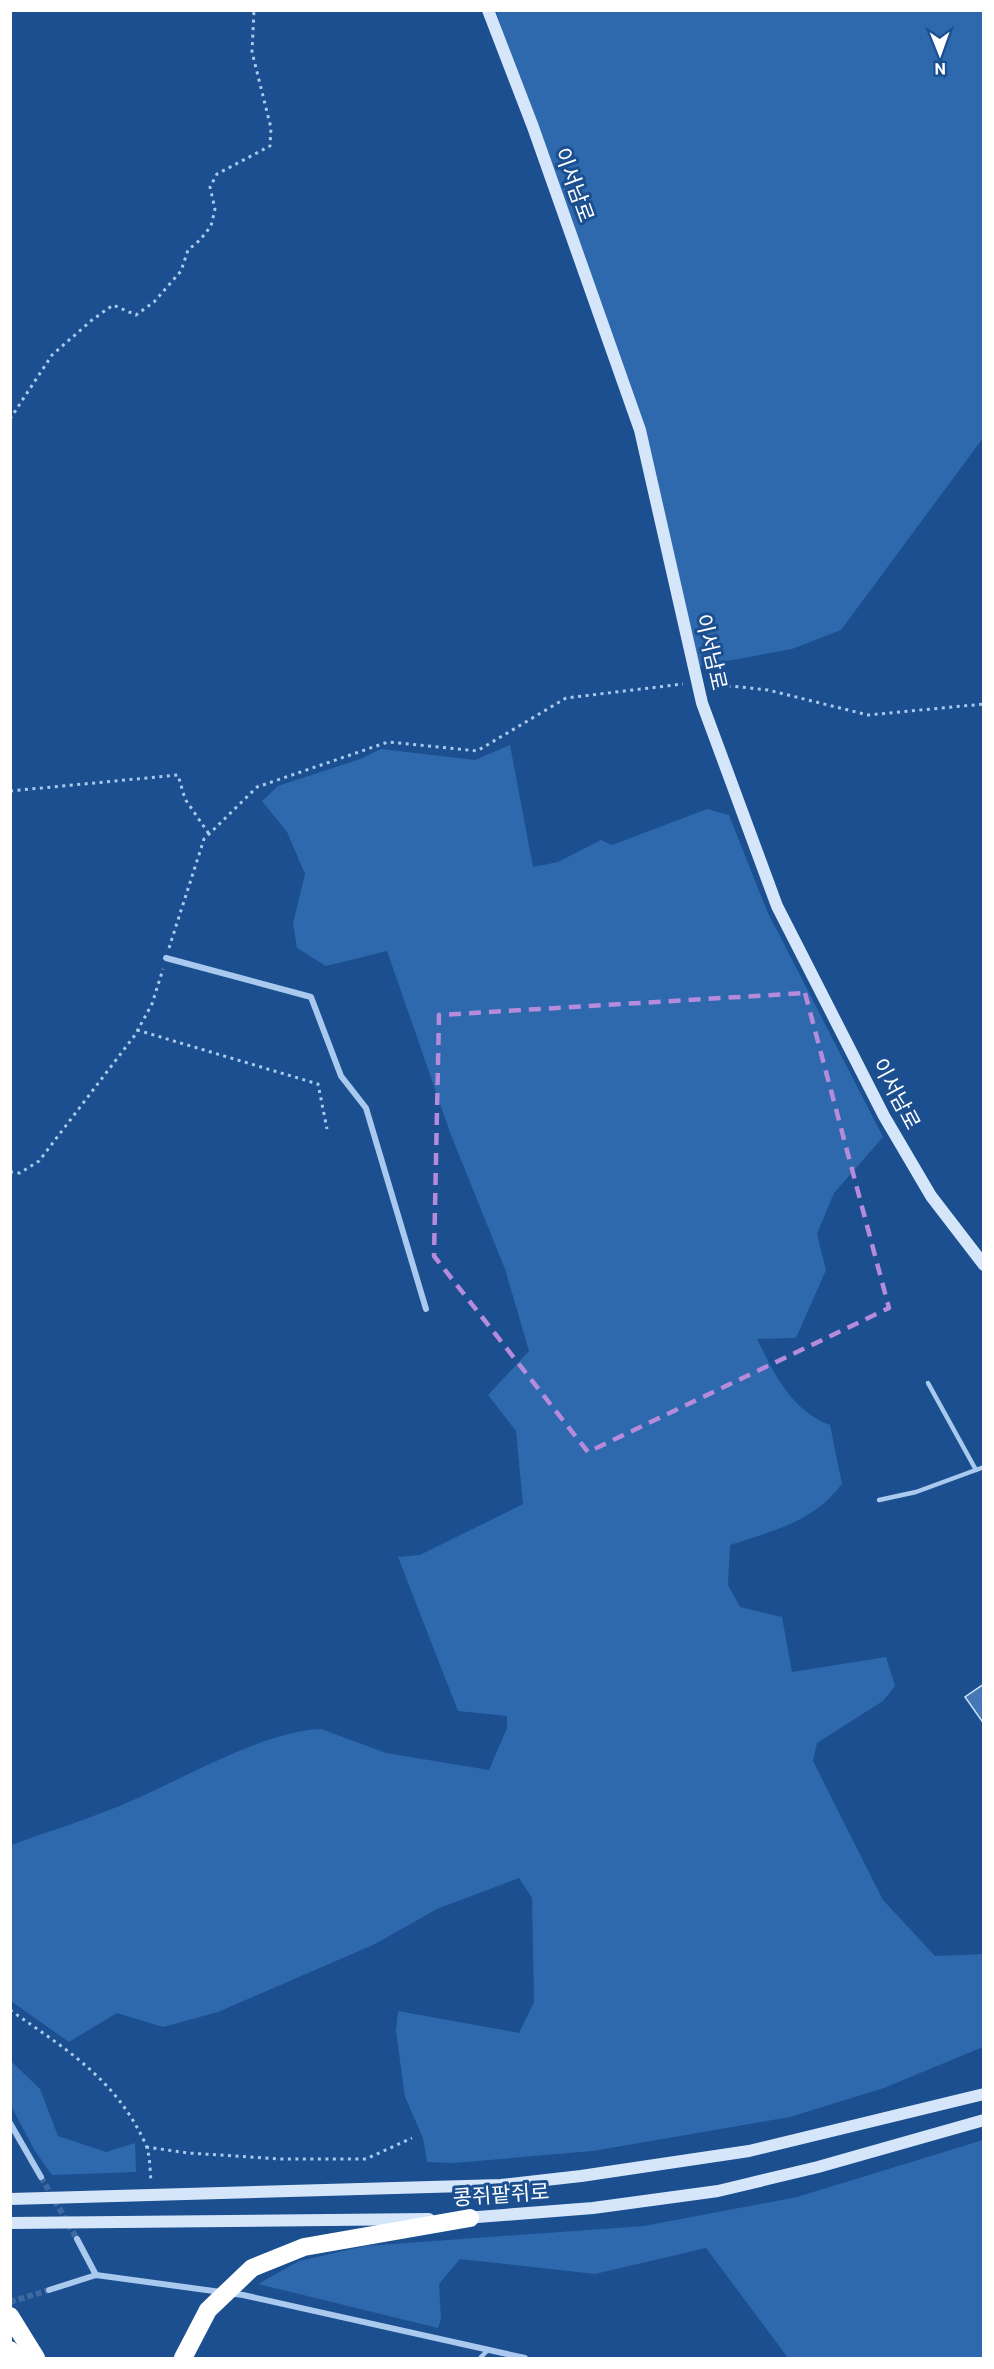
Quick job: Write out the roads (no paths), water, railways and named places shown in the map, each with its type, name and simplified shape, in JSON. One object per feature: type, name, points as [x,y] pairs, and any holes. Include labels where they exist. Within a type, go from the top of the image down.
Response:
[{"type":"highway","points":[[183,2358],[208,2310],[252,2268],[304,2247],[470,2218]]},
{"type":"highway","points":[[10,2316],[36,2358]]},
{"type":"highway","points":[[10,2350],[16,2358]]},
{"type":"main road","name":"이서남로","points":[[488,10],[533,128],[640,430],[702,703],[777,906],[884,1116],[931,1196],[984,1265]]},
{"type":"main road","points":[[960,2100],[984,2087]]},
{"type":"main road","name":"콩쥐팥쥐로","points":[[10,2199],[501,2185],[581,2176],[749,2151],[984,2094]]},
{"type":"main road","name":"콩쥐팥쥐로","points":[[10,2223],[470,2218],[593,2208],[718,2191],[818,2167],[984,2120]]},
{"type":"street","points":[[166,958],[310,997],[341,1076],[366,1108],[426,1309]]},
{"type":"street","points":[[10,2123],[41,2177]]},
{"type":"street","points":[[77,2239],[96,2275]]},
{"type":"street","points":[[49,2290],[96,2275],[243,2295],[525,2358]]},
{"type":"lane","points":[[928,1383],[976,1470]]},
{"type":"lane","points":[[879,1500],[916,1492],[984,1467]]},
{"type":"lane","points":[[480,2358],[488,2350]]},
{"type":"tunnel","points":[[41,2177],[77,2239]]},
{"type":"tunnel","points":[[10,2302],[49,2290]]}]
